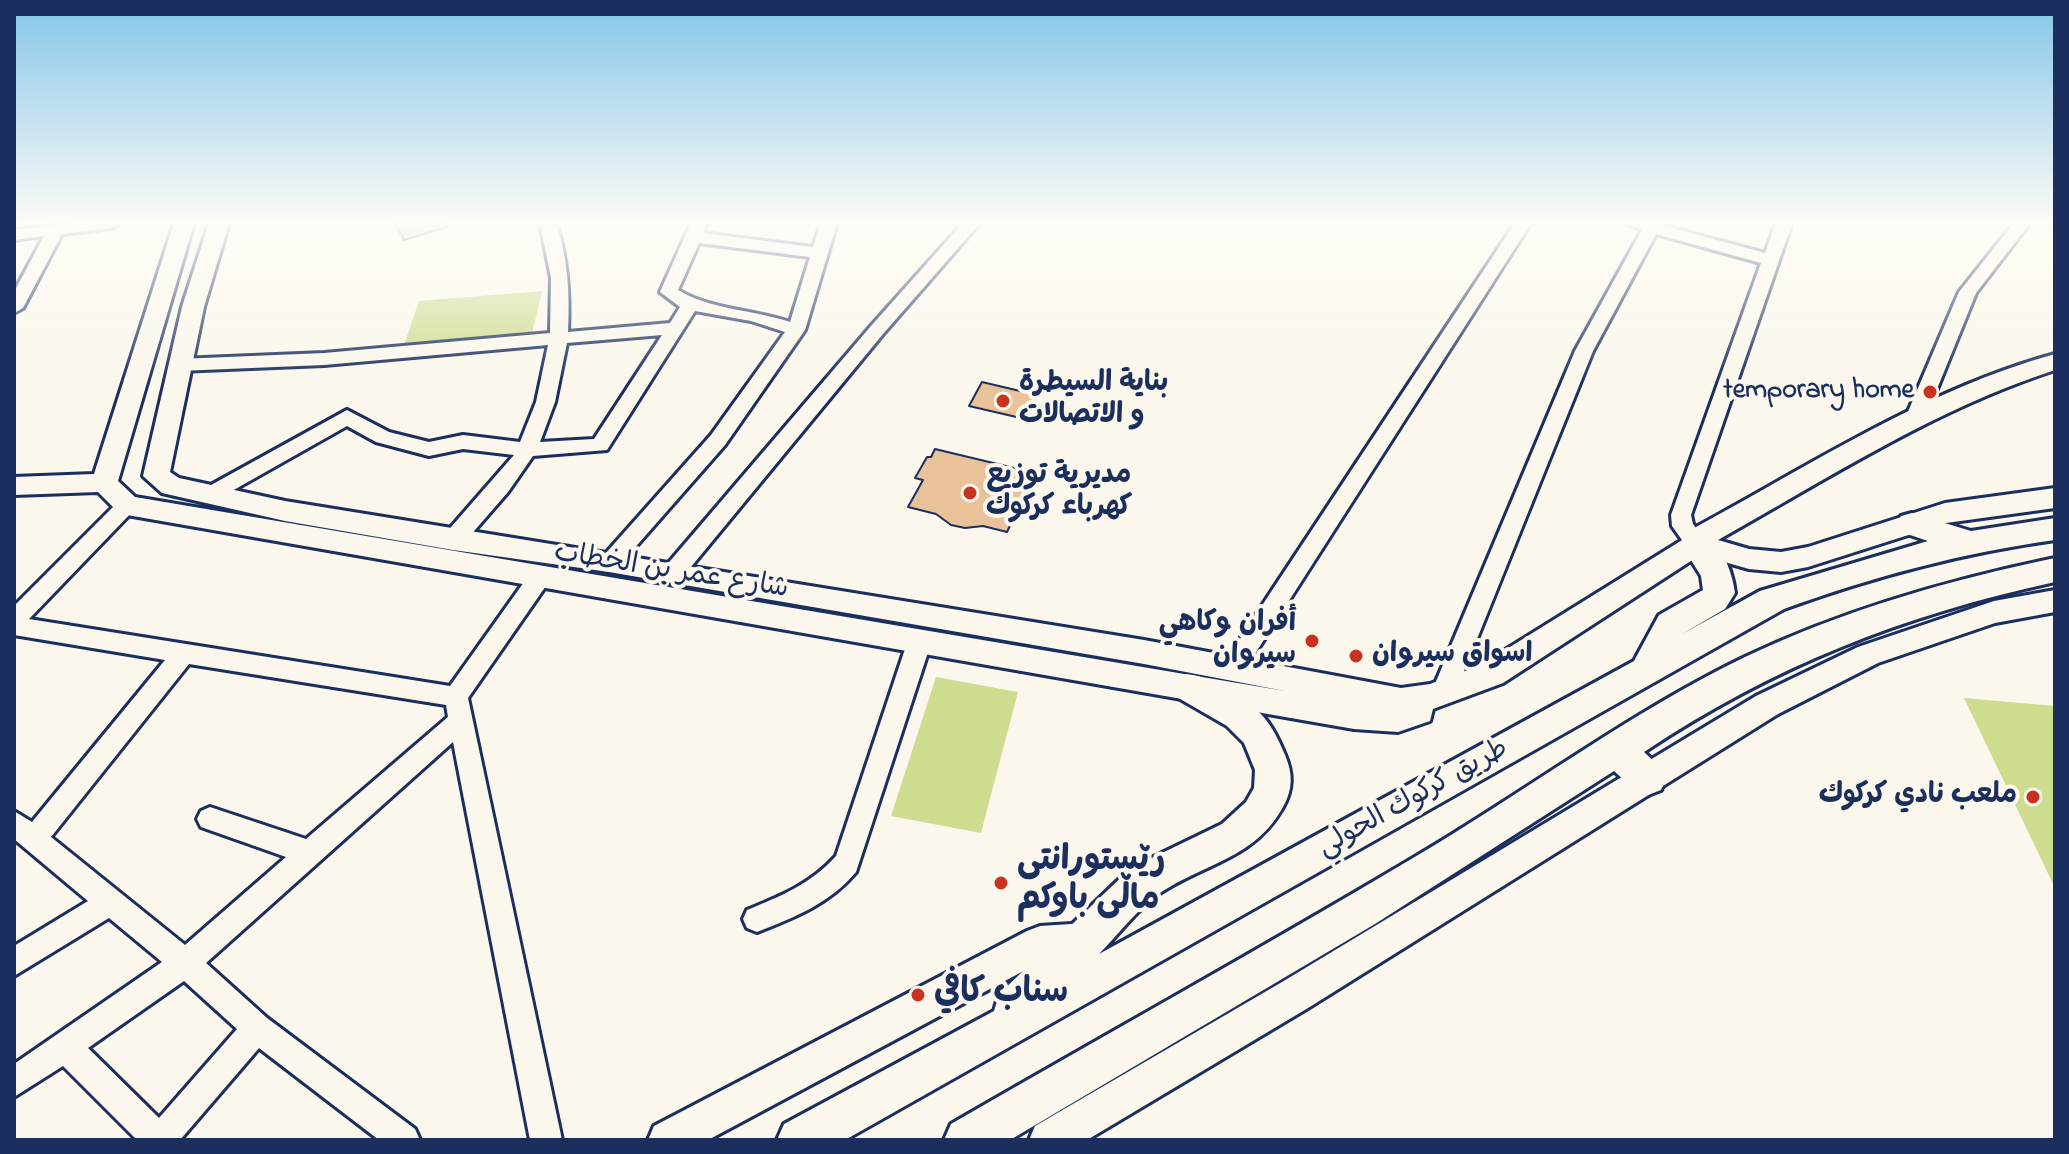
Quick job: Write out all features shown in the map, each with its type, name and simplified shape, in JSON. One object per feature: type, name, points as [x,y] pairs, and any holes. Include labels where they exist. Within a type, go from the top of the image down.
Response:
[{"type":"highway","points":[[1912,524],[1969,542]]},
{"type":"highway","name":"طريق كركوك الحولي","points":[[800,1140],[1772,600],[1836,577],[1969,542],[2055,529]]},
{"type":"highway","points":[[1646,670],[1671,624],[1713,600],[1719,593],[1717,574],[1697,544]]},
{"type":"highway","points":[[967,1140],[1492,832],[1682,710],[1792,651],[1890,614],[2006,580],[2055,570]]},
{"type":"highway","points":[[972,1047],[1087,940],[1145,881],[1235,836],[1259,814],[1272,791],[1273,770],[1258,734],[1239,715],[1187,686]]},
{"type":"highway","points":[[1617,751],[1648,779]]},
{"type":"main road","points":[[104,483],[167,277]]},
{"type":"main road","name":"شارع عمر بن الخطاب","points":[[204,277],[179,365],[156,476],[171,486],[453,540],[673,573],[1142,665],[1187,686],[1376,720],[1417,714],[1433,704],[1444,691]]},
{"type":"main road","points":[[1444,691],[1492,674],[1697,544],[1706,534],[1914,421],[1965,394],[2026,369],[2055,362]]},
{"type":"main road","points":[[1697,544],[1726,540],[1947,417],[2055,374]]},
{"type":"main road","points":[[14,486],[104,483],[127,505]]},
{"type":"main road","points":[[1697,544],[1749,559],[1781,562],[1808,557],[1945,513],[2055,498]]},
{"type":"main road","name":"شارع عمر بن الخطاب","points":[[127,505],[920,640],[1142,665],[1234,667],[1384,700],[1416,700],[1444,691]]},
{"type":"main road","points":[[1049,1140],[1295,995],[1767,705],[1868,655],[1994,612],[2055,601]]},
{"type":"main road","points":[[668,1140],[1040,943],[1087,940]]},
{"type":"street","points":[[14,308],[31,277]]},
{"type":"street","points":[[453,540],[526,450],[549,391],[561,336],[558,277]]},
{"type":"street","points":[[676,277],[669,292],[690,305],[754,316],[796,330]]},
{"type":"street","points":[[609,562],[718,440],[796,330],[813,277]]},
{"type":"street","points":[[673,573],[924,277]]},
{"type":"street","points":[[1234,667],[1488,277]]},
{"type":"street","points":[[1444,691],[1584,351],[1620,277]]},
{"type":"street","points":[[1697,544],[1683,526],[1681,515],[1764,277]]},
{"type":"street","points":[[1914,421],[1968,292],[1980,277]]},
{"type":"street","points":[[209,495],[347,417],[383,437],[429,449],[463,442],[526,450],[600,445],[690,305]]},
{"type":"street","points":[[179,365],[324,359],[674,328]]},
{"type":"street","points":[[14,620],[127,505]]},
{"type":"street","points":[[14,1082],[185,963],[310,853],[459,708],[542,574]]},
{"type":"street","points":[[14,626],[184,653],[459,708]]},
{"type":"street","points":[[757,919],[803,900],[830,884],[847,863],[920,640]]},
{"type":"street","points":[[184,653],[24,831],[185,963],[257,1028],[404,1140]]},
{"type":"street","points":[[459,708],[546,1140]]},
{"type":"street","points":[[210,819],[310,853]]},
{"type":"street","points":[[14,962],[111,902]]},
{"type":"street","points":[[64,1046],[159,1140],[257,1028]]},
{"type":"green space","points":[[542,291],[532,334],[404,345],[419,301]]},
{"type":"green space","points":[[936,677],[1018,692],[981,833],[891,816]]},
{"type":"green space","name":"ملعب نادي كركوك","points":[[1964,698],[2055,706],[2055,888]]},
{"type":"building","name":"بناية السيطرة و الاتصالات","points":[[982,382],[1037,395],[1025,419],[969,406]]},
{"type":"building","name":"مديرية توزيع كهرباء كركوك","points":[[935,449],[1035,473],[1007,532],[983,526],[965,528],[951,525],[936,514],[908,507],[923,480],[915,478]]},
{"type":"place","name":"temporary home","points":[[1930,392]]},
{"type":"place","name":"بناية السيطرة و الاتصالات","points":[[1003,401]]},
{"type":"place","name":"مديرية توزيع كهرباء كركوك","points":[[970,493]]},
{"type":"place","name":"أفران وكاهي سيروان","points":[[1312,641]]},
{"type":"place","name":"اسواق سيروان","points":[[1356,656]]},
{"type":"place","name":"ملعب نادي كركوك","points":[[2033,797]]},
{"type":"place","name":"رێستورانتی ماڵی باوکم","points":[[1001,883]]},
{"type":"place","name":"سناب كافي","points":[[918,995]]}]
